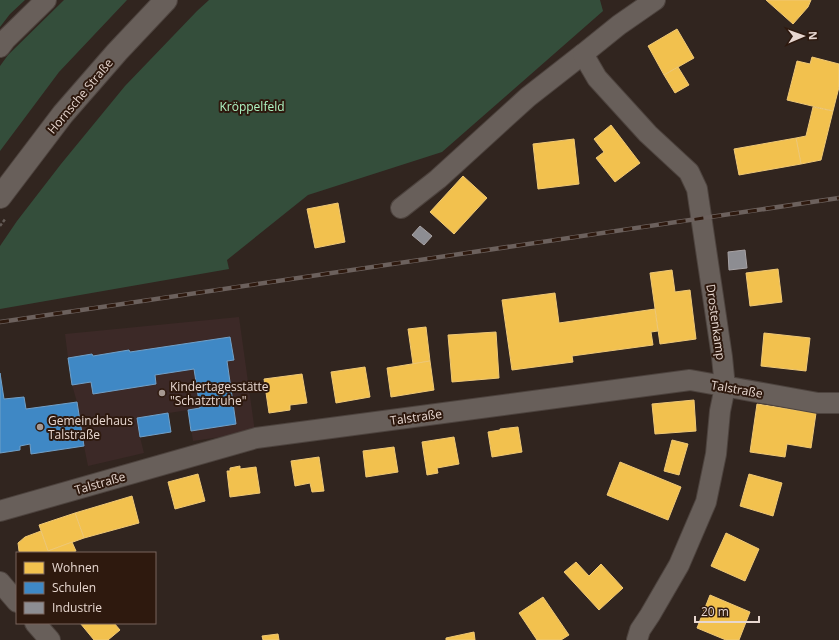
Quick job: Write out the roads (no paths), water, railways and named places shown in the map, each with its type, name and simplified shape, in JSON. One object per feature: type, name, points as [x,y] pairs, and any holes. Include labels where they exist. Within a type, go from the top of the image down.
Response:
[{"type":"main road","name":"Hornsche Straße","points":[[0,197],[63,114],[117,52],[166,0]]},
{"type":"street","points":[[0,47],[6,39],[46,0]]},
{"type":"street","points":[[401,208],[438,179],[528,97],[613,30],[655,0]]},
{"type":"street","name":"Drostenkamp","points":[[583,54],[602,84],[648,134],[689,172],[696,189],[722,357],[725,386],[720,411],[716,454],[706,502],[679,565],[640,630],[636,640]]},
{"type":"street","name":"Talstraße","points":[[0,511],[256,438],[690,380],[818,403],[839,403]]},
{"type":"street","points":[[0,582],[16,601]]},
{"type":"street","points":[[36,624],[50,640]]},
{"type":"railway","points":[[0,322],[839,198]]},
{"type":"place","name":"Kindertagesstätte \"Schatztruhe\"","points":[[162,393]]},
{"type":"place","name":"Gemeindehaus Talstraße","points":[[40,427]]},
{"type":"park label","name":"Kröppelfeld","points":[[252,106]]}]
